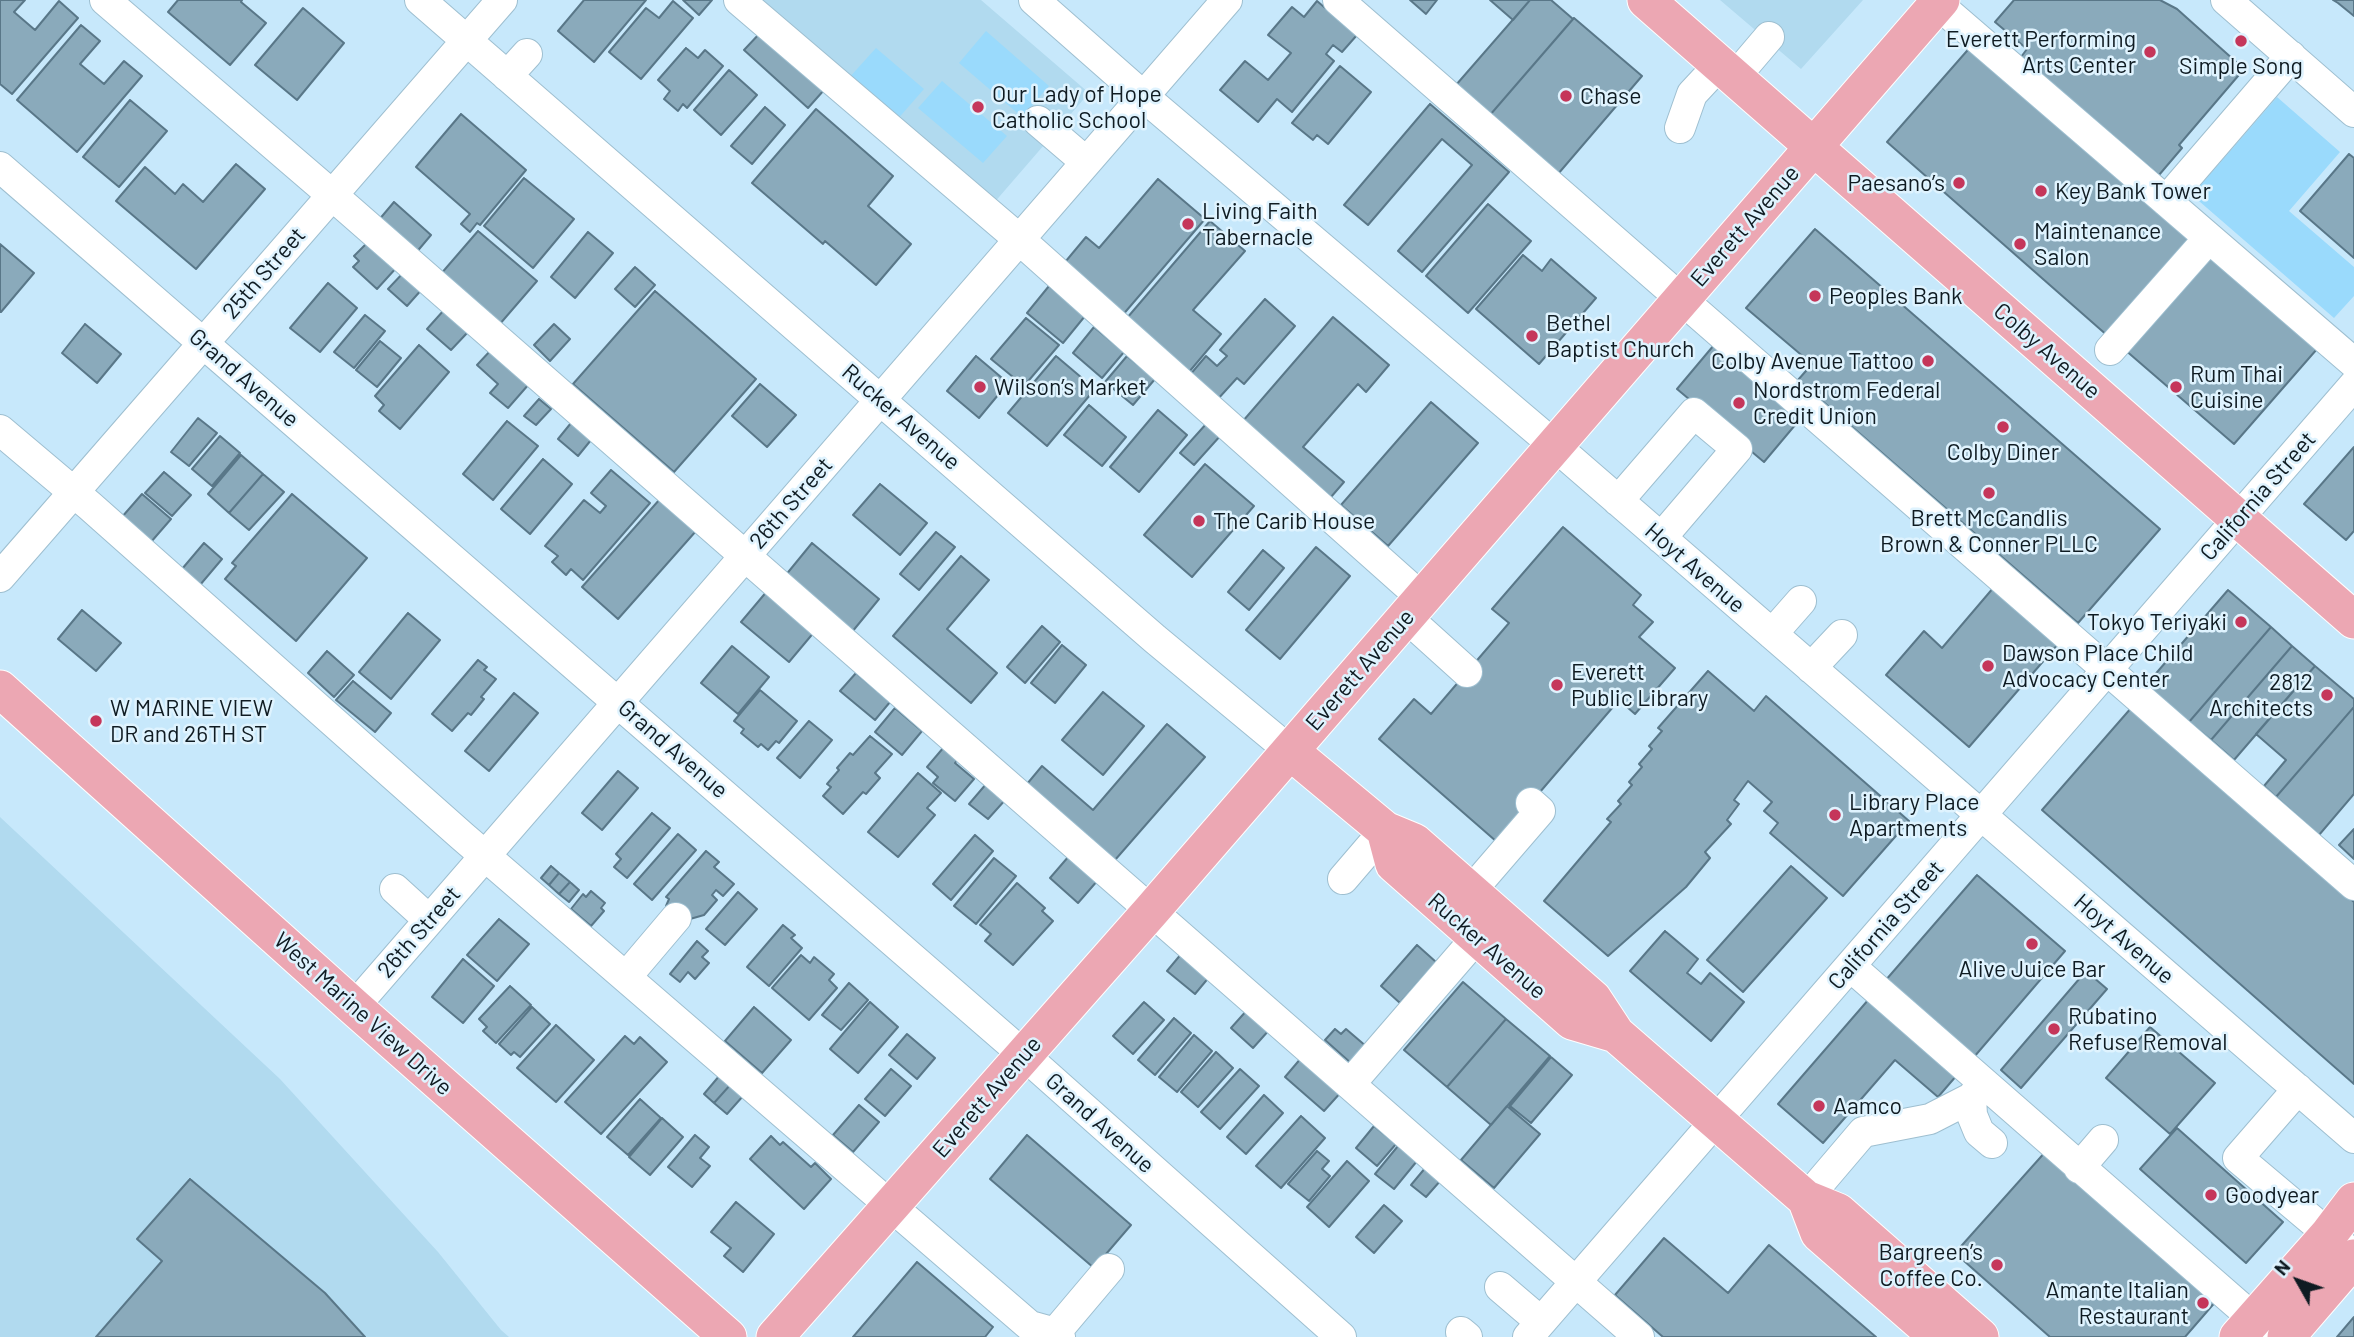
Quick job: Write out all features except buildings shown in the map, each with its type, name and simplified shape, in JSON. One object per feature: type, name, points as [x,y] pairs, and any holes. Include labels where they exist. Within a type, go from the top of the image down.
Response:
[{"type":"main road","name":"Colby Avenue","points":[[1646,0],[2354,620]]},
{"type":"main road","name":"Everett Avenue","points":[[775,1337],[1151,911],[1937,1]]},
{"type":"main road","name":"West Marine View Drive","points":[[0,689],[728,1337]]},
{"type":"main road","name":"Rucker Avenue","points":[[1290,751],[1385,830],[1414,842],[1593,999],[1616,1034],[1806,1199],[1838,1212],[1980,1337]]},
{"type":"main road","name":"Rucker Avenue","points":[[1385,830],[1394,864],[1572,1021],[1616,1034]]},
{"type":"main road","name":"Rucker Avenue","points":[[1806,1199],[1819,1233],[1938,1337]]},
{"type":"main road","points":[[2286,1337],[2346,1249],[2354,1201]]},
{"type":"main road","points":[[2256,1331],[2346,1249]]},
{"type":"street","points":[[105,0],[228,117],[332,195],[1639,1337]]},
{"type":"street","name":"Rucker Avenue","points":[[420,0],[466,40],[517,65],[881,399],[1155,639],[1290,751]]},
{"type":"street","name":"25th Street","points":[[3,566],[73,493],[502,0]]},
{"type":"street","points":[[739,0],[1020,240],[1414,608],[1467,672]]},
{"type":"street","name":"Hoyt Avenue","points":[[1034,0],[1555,446],[2354,1138]]},
{"type":"street","name":"26th Street","points":[[355,1007],[1227,0]]},
{"type":"street","points":[[2226,0],[2354,111]]},
{"type":"street","points":[[1937,1],[2354,363]]},
{"type":"street","points":[[1349,4],[1424,64],[1605,222],[1681,299],[1836,444],[1976,565],[2107,670],[2354,885]]},
{"type":"street","points":[[1680,128],[1692,94],[1727,71],[1769,37]]},
{"type":"street","points":[[2166,201],[2291,56]]},
{"type":"street","points":[[1038,121],[1086,162]]},
{"type":"street","name":"Grand Avenue","points":[[0,167],[1024,1055],[1341,1337]]},
{"type":"street","points":[[2110,350],[2209,238]]},
{"type":"street","name":"California Street","points":[[1535,1329],[2354,385]]},
{"type":"street","points":[[1618,501],[1694,413],[1737,449],[1661,538]]},
{"type":"street","points":[[0,430],[486,856],[1030,1326],[1057,1335],[1109,1269]]},
{"type":"street","points":[[1772,634],[1801,601]]},
{"type":"street","points":[[1811,668],[1842,635]]},
{"type":"street","points":[[1471,891],[1540,811],[1531,803]]},
{"type":"street","points":[[1343,880],[1385,830]]},
{"type":"street","points":[[395,889],[429,920]]},
{"type":"street","points":[[626,977],[676,918]]},
{"type":"street","points":[[1350,1084],[1477,937]]},
{"type":"street","points":[[1850,966],[1978,1091],[2032,1114],[2079,1167],[2256,1331]]},
{"type":"street","points":[[2298,1089],[2238,1158],[2346,1249]]},
{"type":"street","points":[[1978,1091],[1972,1115],[1979,1132],[1992,1143]]},
{"type":"street","points":[[1806,1199],[1863,1132],[1930,1118],[1978,1091]]},
{"type":"street","points":[[2079,1167],[2103,1140]]},
{"type":"street","points":[[1500,1287],[1535,1329]]},
{"type":"shaded area","name":"Our Lady of Hope Catholic School","points":[[756,0],[981,0],[1089,93],[993,204]]},
{"type":"shaded area","points":[[1720,0],[1863,0],[1801,69]]},
{"type":"shaded area","points":[[986,31],[1049,86],[1022,117],[959,63]]},
{"type":"shaded area","points":[[876,48],[924,89],[896,121],[848,79]]},
{"type":"shaded area","points":[[942,81],[1007,136],[983,163],[918,108]]},
{"type":"shaded area","points":[[2277,97],[2340,152],[2289,211],[2354,267],[2354,296],[2334,318],[2192,195]]},
{"type":"shaded area","points":[[0,817],[280,1079],[438,1252],[509,1337],[0,1337]]},
{"type":"place","name":"Simple Song","points":[[2241,41]]},
{"type":"place","name":"Everett Performing Arts Center","points":[[2150,52]]},
{"type":"place","name":"Chase","points":[[1566,96]]},
{"type":"place","name":"Our Lady of Hope Catholic School","points":[[978,107]]},
{"type":"place","name":"Paesano’s","points":[[1959,183]]},
{"type":"place","name":"Key Bank Tower","points":[[2041,191]]},
{"type":"place","name":"Living Faith Tabernacle","points":[[1188,224]]},
{"type":"place","name":"Maintenance Salon","points":[[2020,244]]},
{"type":"place","name":"Peoples Bank","points":[[1815,296]]},
{"type":"place","name":"Bethel Baptist Church","points":[[1532,336]]},
{"type":"place","name":"Colby Avenue Tattoo","points":[[1928,361]]},
{"type":"place","name":"Wilson’s Market","points":[[980,387]]},
{"type":"place","name":"Rum Thai Cuisine","points":[[2176,387]]},
{"type":"place","name":"Nordstrom Federal Credit Union","points":[[1739,403]]},
{"type":"place","name":"Colby Diner","points":[[2003,427]]},
{"type":"place","name":"Brett McCandlis Brown & Conner PLLC","points":[[1989,493]]},
{"type":"place","name":"The Carib House","points":[[1199,521]]},
{"type":"place","name":"Tokyo Teriyaki","points":[[2241,622]]},
{"type":"place","name":"Dawson Place Child Advocacy Center","points":[[1988,666]]},
{"type":"place","name":"Everett Public Library","points":[[1557,685]]},
{"type":"place","name":"2812 Architects","points":[[2327,695]]},
{"type":"place","name":"W MARINE VIEW DR and 26TH ST","points":[[96,721]]},
{"type":"place","name":"Library Place Apartments","points":[[1835,815]]},
{"type":"place","name":"Alive Juice Bar","points":[[2032,944]]},
{"type":"place","name":"Rubatino Refuse Removal","points":[[2054,1029]]},
{"type":"place","name":"Aamco","points":[[1819,1106]]},
{"type":"place","name":"Goodyear","points":[[2211,1195]]},
{"type":"place","name":"Bargreen’s Coffee Co.","points":[[1997,1265]]},
{"type":"place","name":"Amante Italian Restaurant","points":[[2203,1303]]}]
